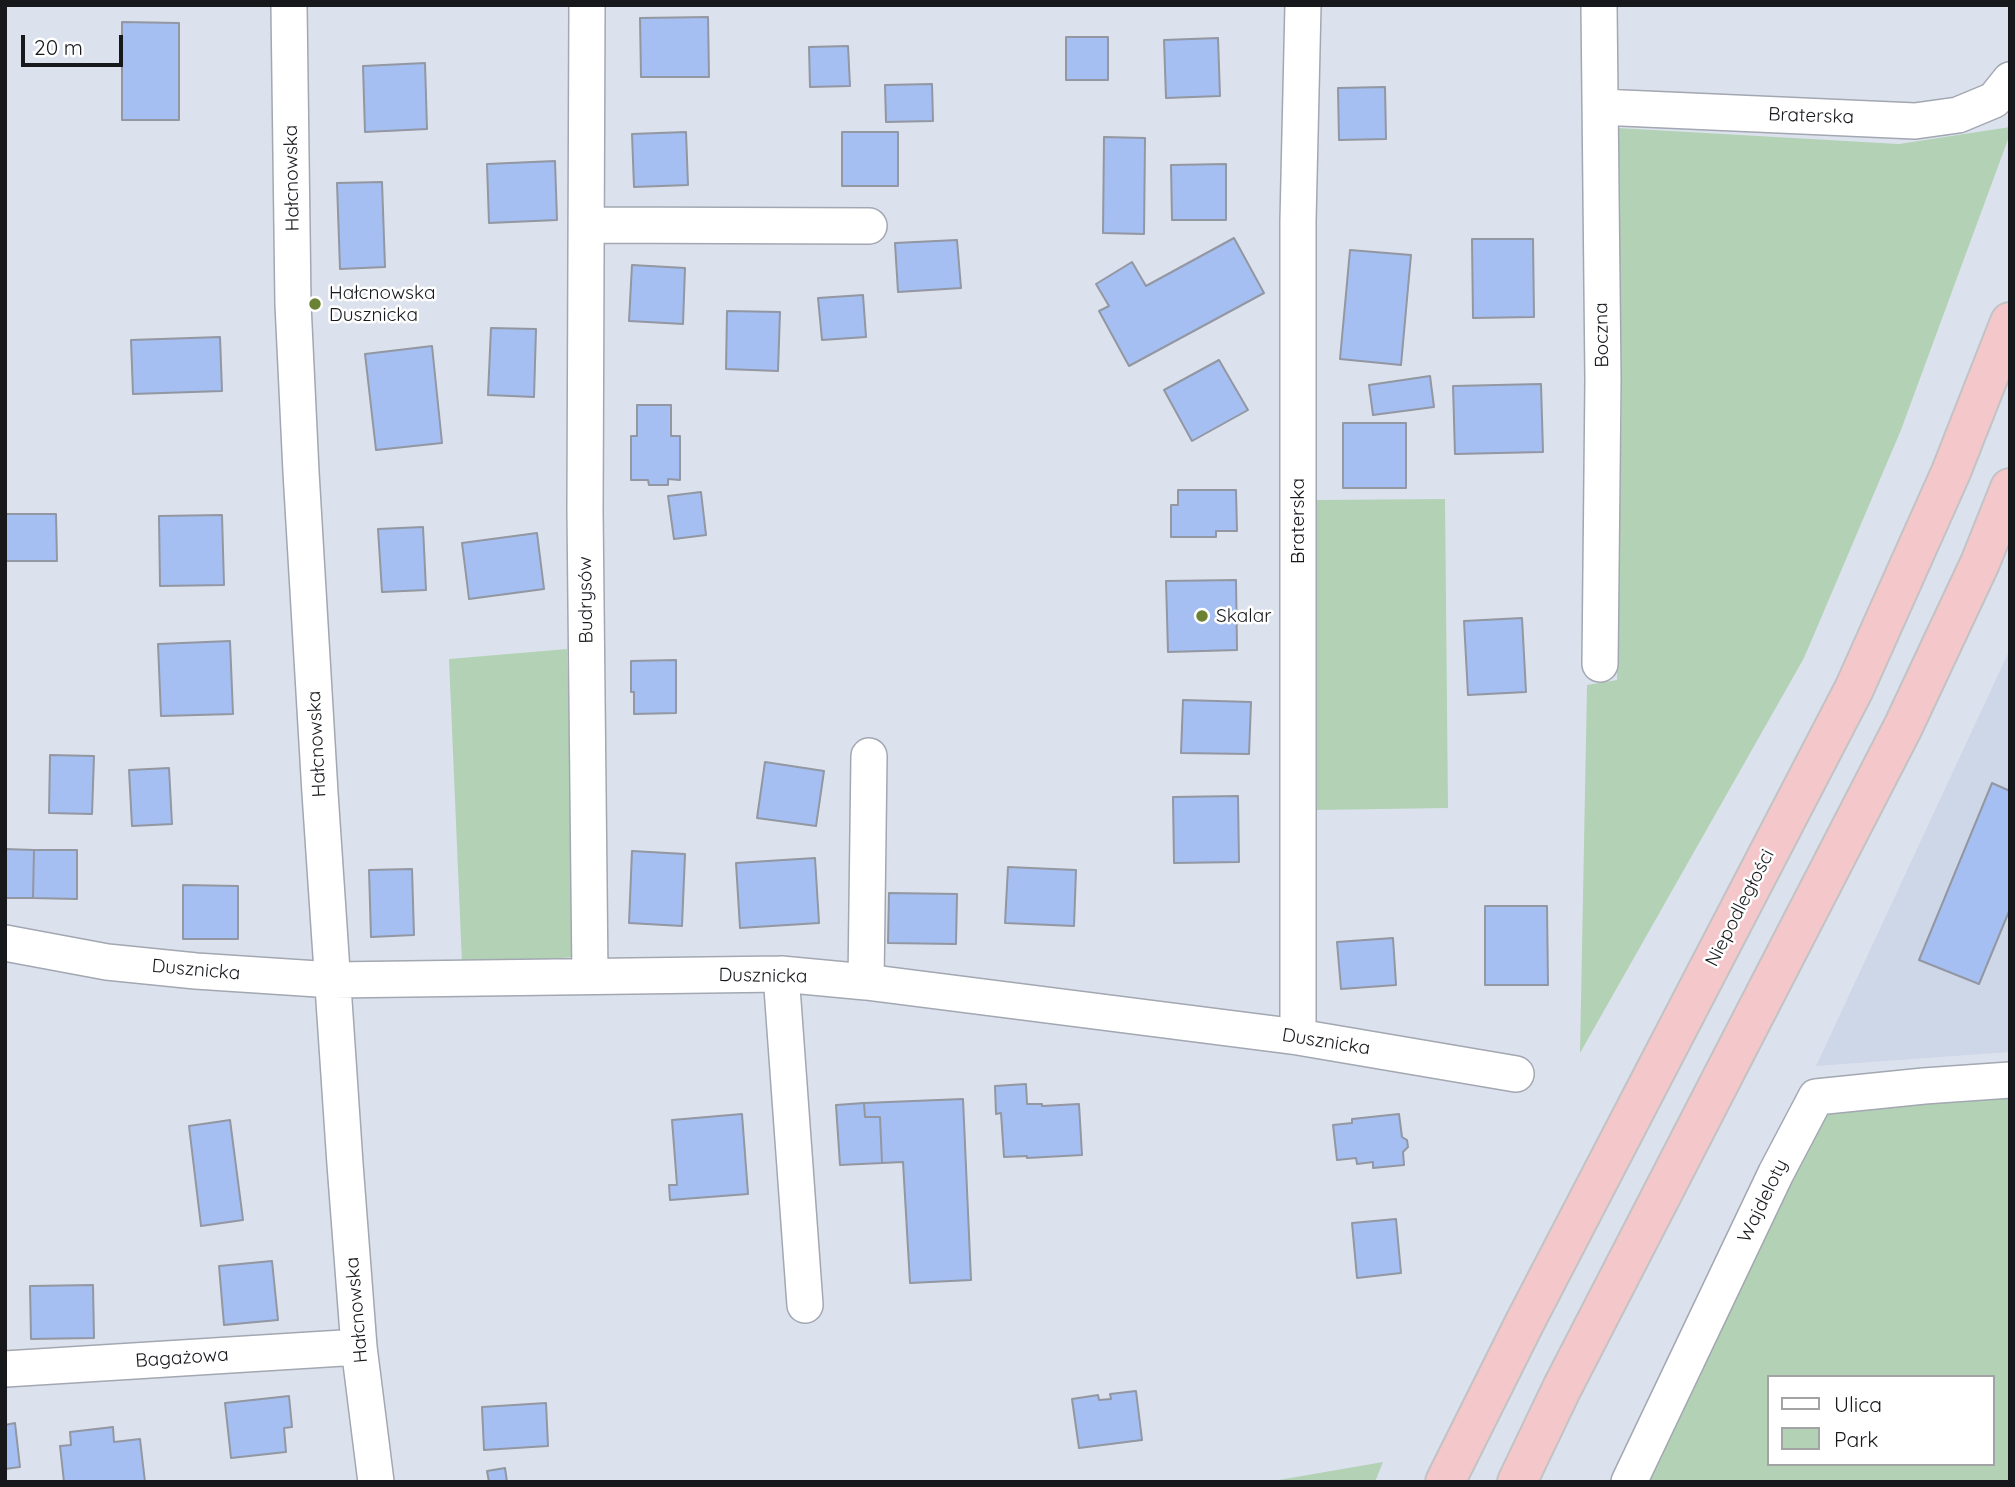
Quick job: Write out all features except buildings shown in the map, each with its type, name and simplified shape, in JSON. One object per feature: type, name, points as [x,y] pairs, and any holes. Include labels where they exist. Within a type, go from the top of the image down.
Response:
[{"type":"highway","name":"Niepodległości","points":[[1445,1482],[1526,1320],[1854,689],[1951,472],[2010,322]]},
{"type":"highway","points":[[1517,1482],[1562,1388],[1903,727],[1980,563],[2010,488]]},
{"type":"street","name":"Hałcnowska","points":[[289,5],[293,304],[301,485],[332,980],[359,1347],[376,1482]]},
{"type":"street","name":"Budrysów","points":[[587,5],[585,510],[590,976]]},
{"type":"street","name":"Braterska","points":[[1297,1037],[1298,221],[1303,5]]},
{"type":"street","name":"Boczna","points":[[1599,5],[1603,380],[1600,664]]},
{"type":"street","name":"Braterska","points":[[1600,107],[1914,121],[1958,115],[1994,100],[2010,80]]},
{"type":"street","points":[[587,225],[869,226]]},
{"type":"street","points":[[866,982],[869,756]]},
{"type":"street","name":"Dusznicka","points":[[5,943],[107,962],[332,980],[780,974],[866,982],[1297,1037],[1516,1074]]},
{"type":"street","points":[[780,974],[805,1305]]},
{"type":"street","name":"Wajdeloty","points":[[1629,1482],[1776,1173],[1816,1097],[2010,1080]]},
{"type":"street","name":"Bagażowa","points":[[5,1369],[359,1347]]},
{"type":"shaded area","points":[[2010,649],[2010,1052],[1816,1066]]},
{"type":"green space","points":[[2010,127],[2010,134],[1901,430],[1804,658],[1580,1053],[1587,685],[1617,680],[1622,396],[1618,128],[1899,144]]},
{"type":"green space","points":[[1445,499],[1448,808],[1317,810],[1315,500]]},
{"type":"green space","points":[[567,649],[577,957],[462,964],[449,659]]},
{"type":"green space","points":[[2010,1096],[2010,1482],[1652,1482],[1647,1472],[1825,1112]]},
{"type":"green space","points":[[1383,1462],[1375,1482],[1267,1482]]},
{"type":"place","name":"Hałcnowska Dusznicka","points":[[315,304]]},
{"type":"place","name":"Skalar","points":[[1202,616]]}]
